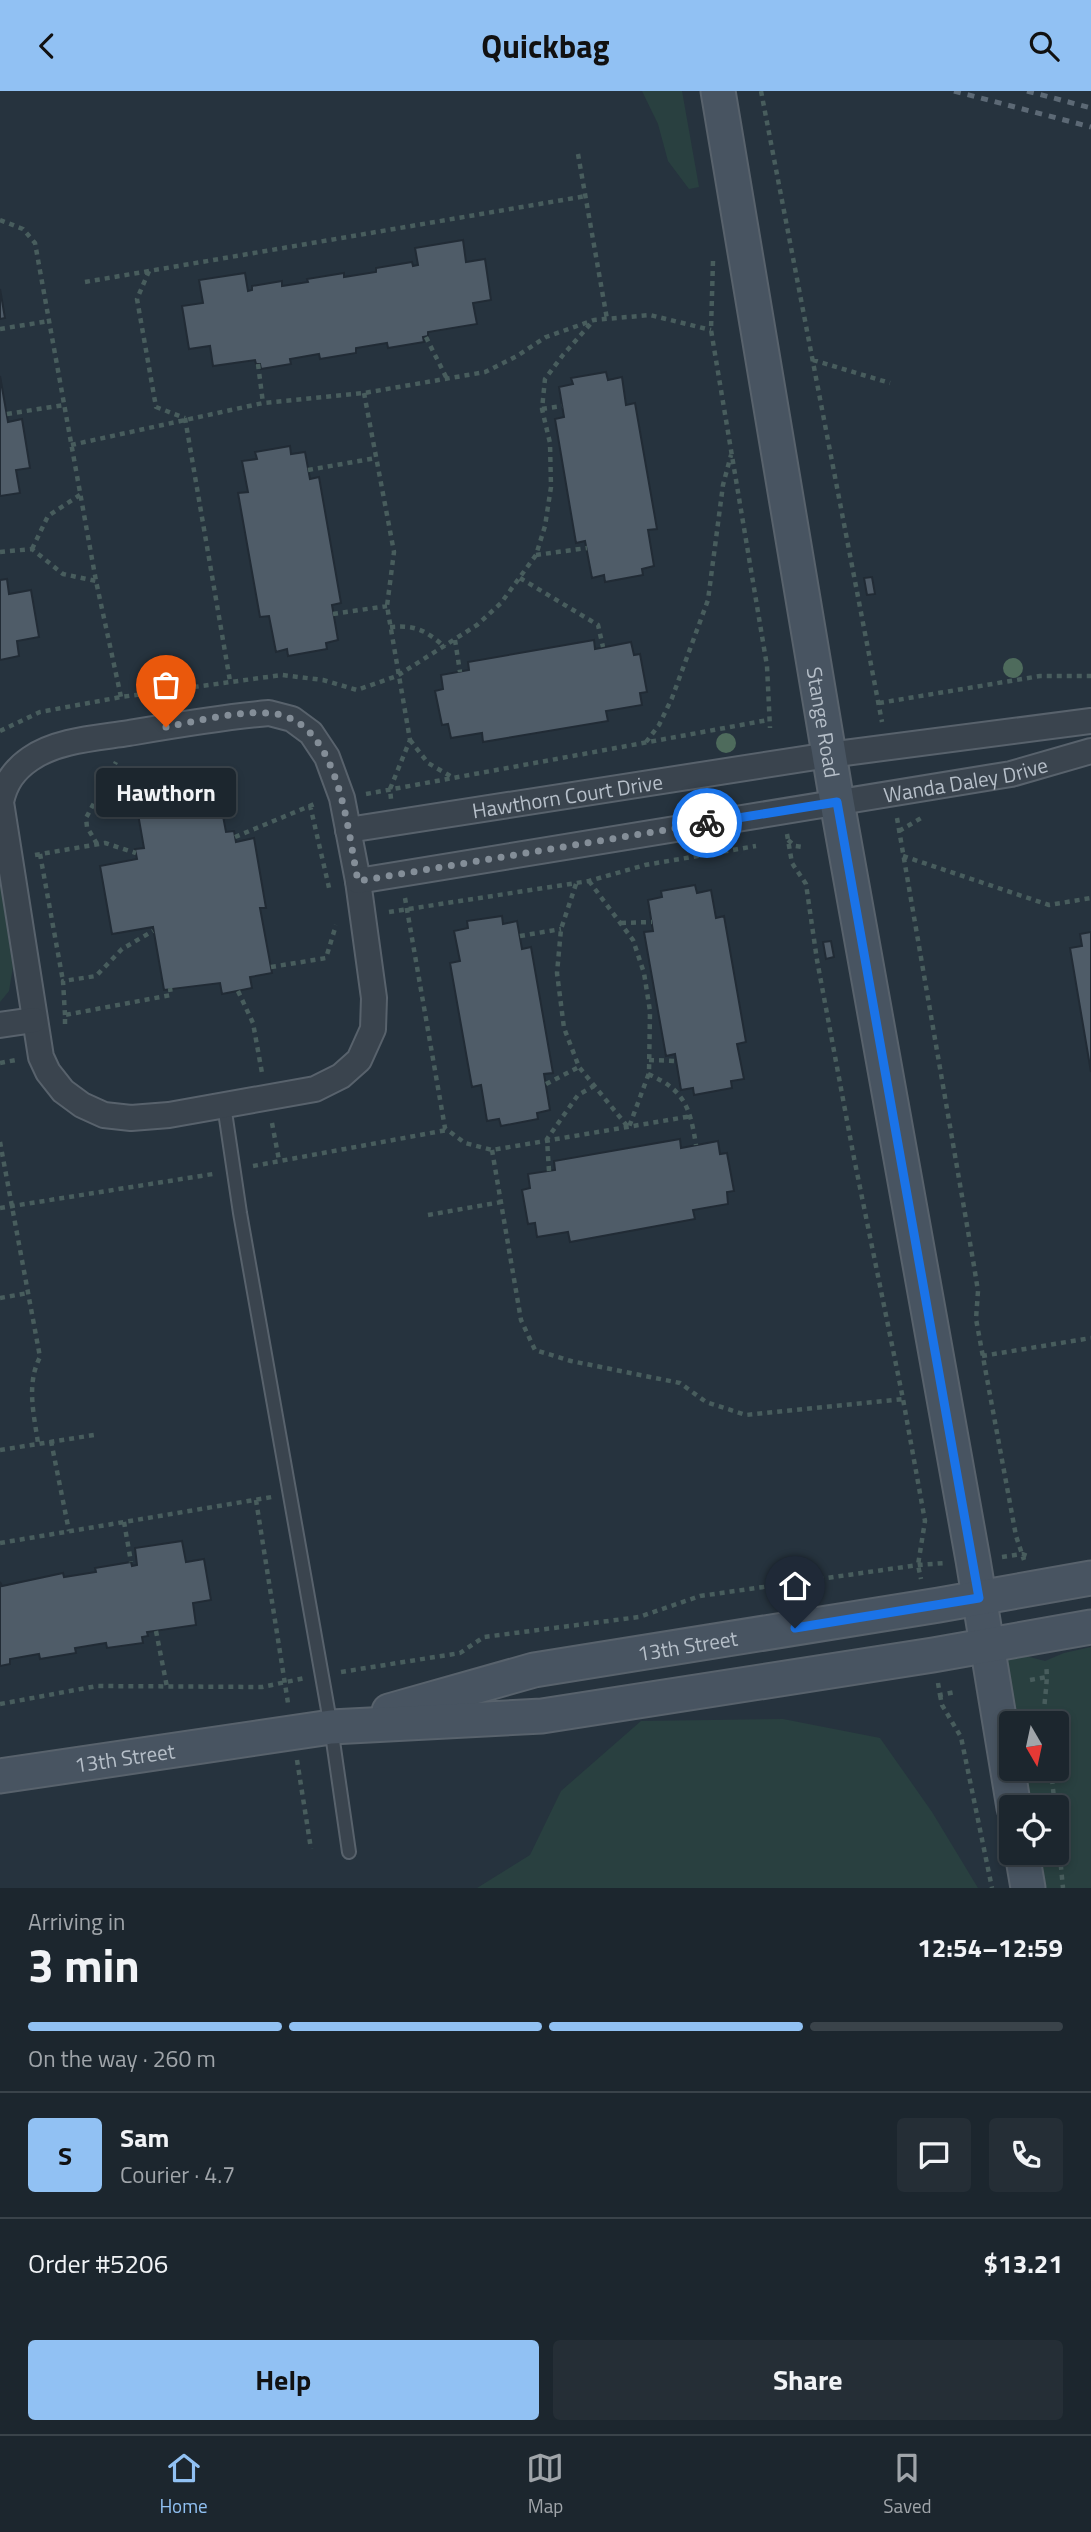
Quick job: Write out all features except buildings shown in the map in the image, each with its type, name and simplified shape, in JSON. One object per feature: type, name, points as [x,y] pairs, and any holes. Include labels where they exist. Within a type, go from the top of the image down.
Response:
[{"type":"main road","name":"Stange Road","points":[[718,91],[837,802],[1012,1795]]},
{"type":"main road","name":"13th Street","points":[[331,1727],[534,1670],[1091,1578]]},
{"type":"main road","name":"13th Street","points":[[0,1776],[331,1727],[542,1716],[987,1646],[1091,1627]]},
{"type":"main road","points":[[1024,1865],[1028,1888]]},
{"type":"street","points":[[269,713],[292,719],[311,733],[327,757],[342,799],[358,881],[374,997],[373,1029],[359,1060],[341,1076],[315,1089],[169,1115],[131,1118],[104,1115],[82,1105],[64,1091],[48,1072],[41,1056],[1,802],[5,785],[16,771],[31,758],[52,748],[237,715],[269,713]]},
{"type":"street","name":"Hawthorn Court Drive","points":[[348,830],[829,755],[1091,720]]},
{"type":"street","name":"Wanda Daley Drive","points":[[837,802],[1011,774],[1091,751]]},
{"type":"street","points":[[358,881],[837,802]]},
{"type":"street","points":[[0,1025],[34,1020]]},
{"type":"lane","points":[[224,1105],[240,1213],[331,1727],[349,1851]]},
{"type":"path","points":[[761,91],[882,717]]},
{"type":"path","points":[[578,154],[607,319]]},
{"type":"path","points":[[85,282],[586,196]]},
{"type":"path","points":[[0,220],[23,229],[34,243],[96,581],[121,697]]},
{"type":"path","points":[[713,259],[711,330],[767,666],[770,728]]},
{"type":"path","points":[[149,271],[137,299],[156,407],[185,418]]},
{"type":"path","points":[[71,445],[185,418],[264,403],[364,393],[485,372],[517,356],[545,337],[594,320],[650,316],[711,330]]},
{"type":"path","points":[[0,731],[40,712],[121,697],[282,675],[323,680],[357,690],[397,676],[477,625],[520,578],[536,555],[545,526],[551,487],[550,443],[542,409],[545,379],[594,320]]},
{"type":"path","points":[[0,329],[49,321]]},
{"type":"path","points":[[426,337],[446,377]]},
{"type":"path","points":[[813,360],[890,383]]},
{"type":"path","points":[[258,364],[264,403]]},
{"type":"path","points":[[364,393],[394,552],[387,606],[410,740],[428,763],[453,778]]},
{"type":"path","points":[[7,414],[64,405]]},
{"type":"path","points":[[542,409],[562,406]]},
{"type":"path","points":[[185,418],[230,681]]},
{"type":"path","points":[[645,743],[659,725],[672,698],[708,600],[723,485],[732,453]]},
{"type":"path","points":[[308,470],[376,458]]},
{"type":"path","points":[[32,549],[48,516],[80,495]]},
{"type":"path","points":[[536,555],[587,548]]},
{"type":"path","points":[[0,552],[32,549],[63,574],[96,581]]},
{"type":"path","points":[[520,578],[598,625],[603,647]]},
{"type":"path","points":[[333,614],[387,606]]},
{"type":"path","points":[[390,627],[410,625],[427,632],[445,647]]},
{"type":"path","points":[[455,640],[460,672]]},
{"type":"path","points":[[879,703],[1040,676],[1091,676]]},
{"type":"path","points":[[235,837],[310,805],[768,720]]},
{"type":"path","points":[[97,844],[87,827],[86,818],[121,751],[121,734]]},
{"type":"path","points":[[394,823],[390,789],[410,740]]},
{"type":"path","points":[[310,805],[331,895]]},
{"type":"path","points":[[899,831],[978,1291],[976,1319],[982,1356],[1016,1536],[1025,1567]]},
{"type":"path","points":[[775,842],[787,837]]},
{"type":"path","points":[[787,837],[795,846],[803,847]]},
{"type":"path","points":[[787,837],[794,869],[806,884],[817,960],[925,1521],[918,1565]]},
{"type":"path","points":[[10,858],[106,843],[136,853]]},
{"type":"path","points":[[271,967],[326,958],[337,921],[576,884],[645,865],[762,845]]},
{"type":"path","points":[[40,854],[63,981],[65,1027]]},
{"type":"path","points":[[903,856],[1049,905],[1091,898]]},
{"type":"path","points":[[401,874],[445,1128],[465,1143],[492,1150],[692,1116]]},
{"type":"path","points":[[589,881],[633,940],[644,973],[650,1011],[648,1074],[628,1128]]},
{"type":"path","points":[[576,884],[561,929],[557,973],[564,1028],[579,1067],[628,1128]]},
{"type":"path","points":[[620,923],[652,922]]},
{"type":"path","points":[[520,936],[561,929]]},
{"type":"path","points":[[63,981],[96,976],[122,949],[153,931]]},
{"type":"path","points":[[65,1015],[170,995],[170,988]]},
{"type":"path","points":[[0,1063],[41,1056]]},
{"type":"path","points":[[649,1060],[676,1061]]},
{"type":"path","points":[[545,1084],[579,1067]]},
{"type":"path","points":[[648,1074],[667,1082],[684,1100],[692,1116],[696,1145]]},
{"type":"path","points":[[549,1171],[547,1139],[578,1095],[594,1086]]},
{"type":"path","points":[[0,1142],[40,1357],[34,1369],[32,1405],[38,1443]]},
{"type":"path","points":[[492,1150],[521,1320],[536,1350],[570,1361],[680,1383],[706,1402],[746,1415],[903,1399]]},
{"type":"path","points":[[428,1215],[501,1202]]},
{"type":"path","points":[[0,1208],[12,1206]]},
{"type":"path","points":[[0,1298],[28,1293]]},
{"type":"path","points":[[982,1356],[1091,1338]]},
{"type":"path","points":[[0,1450],[94,1435]]},
{"type":"path","points":[[51,1441],[69,1531]]},
{"type":"path","points":[[0,1543],[290,1494]]},
{"type":"path","points":[[256,1500],[311,1849]]},
{"type":"path","points":[[124,1522],[131,1562]]},
{"type":"path","points":[[1011,1556],[1022,1554]]},
{"type":"path","points":[[0,1704],[97,1686],[262,1687],[322,1674],[460,1653],[484,1637],[639,1618],[700,1596],[935,1564]]},
{"type":"path","points":[[156,1631],[167,1686]]},
{"type":"path","points":[[1044,1711],[1047,1677],[1045,1661]]},
{"type":"path","points":[[1030,1680],[1047,1677]]},
{"type":"path","points":[[937,1681],[942,1705],[961,1737],[992,1888]]},
{"type":"path","points":[[940,1695],[955,1692]]},
{"type":"path","points":[[1061,1865],[1063,1888]]},
{"type":"green space","points":[[642,91],[682,91],[699,187],[689,189],[668,161],[658,124]]},
{"type":"green space","points":[[0,881],[13,967],[9,991],[0,1002]]},
{"type":"green space","points":[[987,1646],[1045,1661],[1064,1653],[1091,1647],[1091,1888],[1028,1888],[1024,1865],[1069,1865],[1069,1795],[1012,1795],[1010,1781],[1069,1781],[1069,1711],[999,1711],[999,1718]]},
{"type":"green space","points":[[783,1719],[880,1738],[932,1812],[978,1888],[477,1888],[530,1855],[561,1791],[641,1721]]},
{"type":"railway","points":[[954,91],[1091,127]]},
{"type":"railway","points":[[1027,91],[1091,108]]},
{"type":"way so far","points":[[166,727],[237,715],[269,713],[292,719],[311,733],[327,757],[338,783],[358,881],[707,823]]},
{"type":"place","name":"Hawthorn","points":[[166,727]]},
{"type":"route","points":[[707,823],[837,802],[979,1598],[795,1628]]}]
